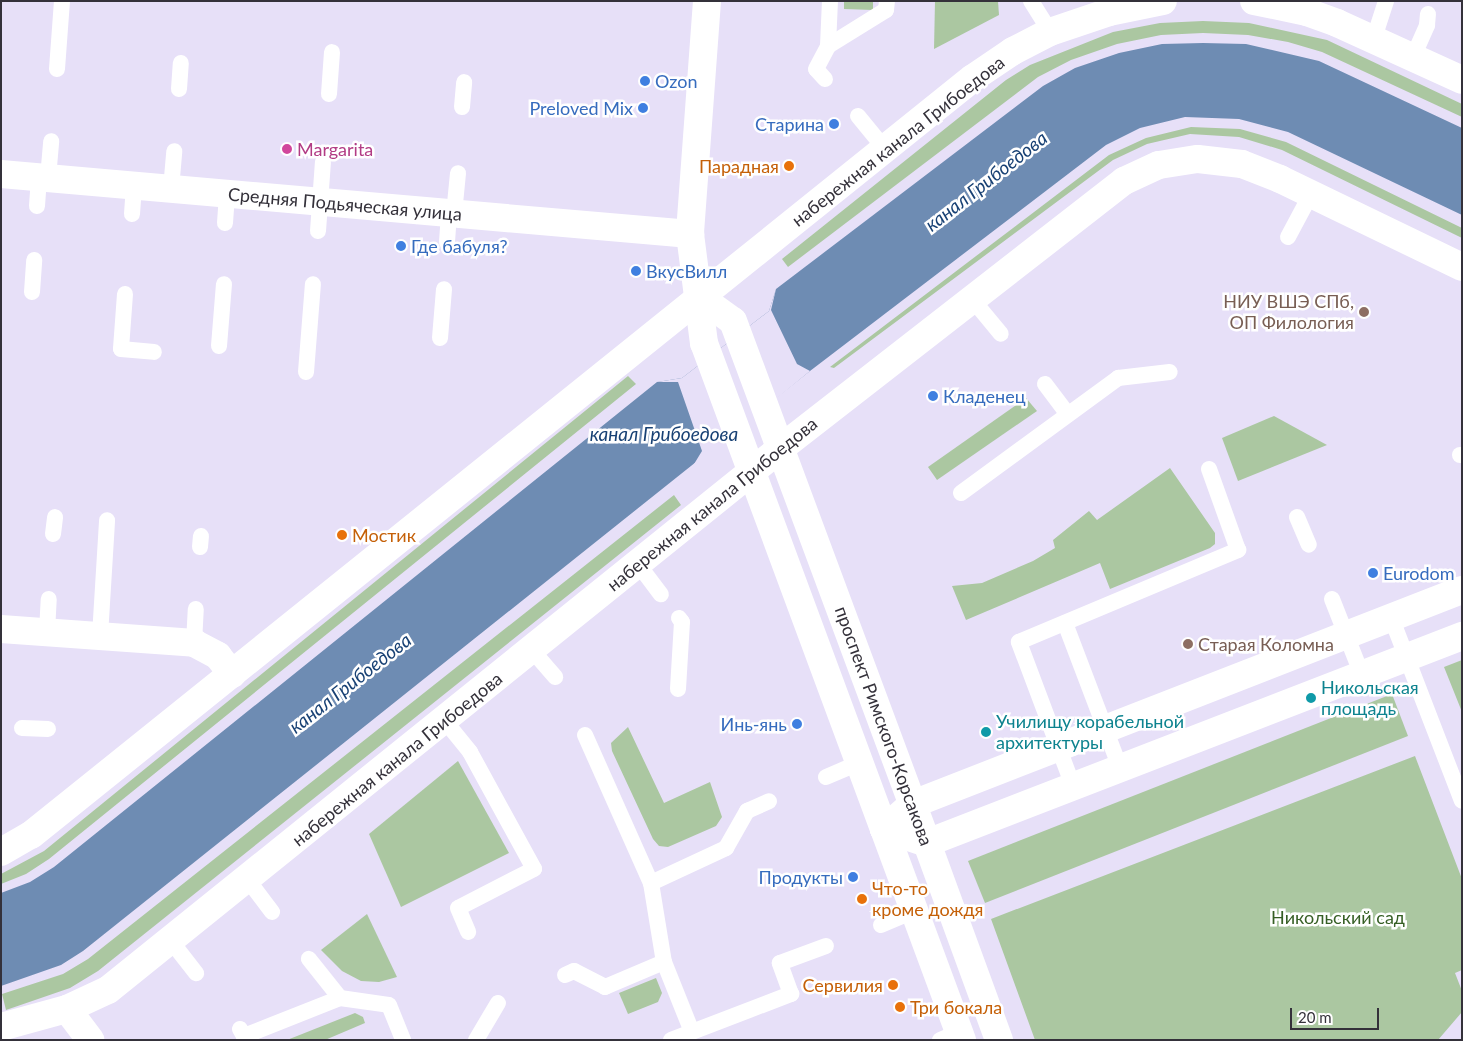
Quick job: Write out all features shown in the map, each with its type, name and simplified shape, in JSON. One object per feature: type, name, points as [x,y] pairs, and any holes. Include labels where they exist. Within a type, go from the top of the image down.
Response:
[{"type":"street","points":[[701,298],[690,234],[707,1]]},
{"type":"street","name":"набережная канала Грибоедова","points":[[1,852],[31,834],[232,674],[973,78],[1013,51],[1050,32],[1108,7],[1163,1]]},
{"type":"street","points":[[1254,1],[1308,7],[1462,80]]},
{"type":"street","name":"набережная канала Грибоедова","points":[[1,1027],[68,1009],[108,990],[171,942],[445,722],[532,649],[781,448],[1124,181],[1159,165],[1198,159],[1242,164],[1311,194],[1462,267]]},
{"type":"street","name":"Средняя Подьяческая улица","points":[[1,174],[690,234]]},
{"type":"street","name":"проспект Римского-Корсакова","points":[[701,298],[733,321],[769,413],[999,1040]]},
{"type":"street","name":"проспект Римского-Корсакова","points":[[701,298],[704,343],[914,911],[954,1037]]},
{"type":"street","points":[[884,829],[913,804],[1057,746],[1462,590]]},
{"type":"street","points":[[1,629],[194,643],[218,656],[232,674]]},
{"type":"street","points":[[884,829],[927,843],[1462,636]]},
{"type":"street","points":[[68,1009],[70,1040]]},
{"type":"street","points":[[68,1009],[90,1040]]},
{"type":"lane","points":[[57,69],[62,1]]},
{"type":"lane","points":[[825,79],[816,69],[828,46],[830,1]]},
{"type":"lane","points":[[828,46],[886,10],[887,1]]},
{"type":"lane","points":[[1031,1],[1050,32]]},
{"type":"lane","points":[[1374,38],[1386,1]]},
{"type":"lane","points":[[1413,57],[1427,25],[1428,14]]},
{"type":"lane","points":[[329,94],[332,52]]},
{"type":"lane","points":[[179,88],[181,62]]},
{"type":"lane","points":[[462,107],[464,82]]},
{"type":"lane","points":[[858,116],[885,149]]},
{"type":"lane","points":[[37,206],[51,141]]},
{"type":"lane","points":[[171,189],[174,151]]},
{"type":"lane","points":[[318,231],[323,162]]},
{"type":"lane","points":[[447,242],[458,173]]},
{"type":"lane","points":[[132,214],[134,186]]},
{"type":"lane","points":[[225,222],[227,194]]},
{"type":"lane","points":[[1288,237],[1311,194]]},
{"type":"lane","points":[[32,292],[34,260]]},
{"type":"lane","points":[[220,346],[224,284]]},
{"type":"lane","points":[[306,372],[313,284]]},
{"type":"lane","points":[[440,338],[444,289]]},
{"type":"lane","points":[[125,294],[121,349],[154,352]]},
{"type":"lane","points":[[972,299],[1001,334]]},
{"type":"lane","points":[[961,493],[1118,378],[1170,372]]},
{"type":"lane","points":[[1045,384],[1068,414]]},
{"type":"lane","points":[[1073,786],[1018,642],[1238,550],[1209,469]]},
{"type":"lane","points":[[53,534],[55,517]]},
{"type":"lane","points":[[1297,517],[1308,545]]},
{"type":"lane","points":[[100,636],[107,520]]},
{"type":"lane","points":[[638,564],[662,594]]},
{"type":"lane","points":[[47,632],[49,599]]},
{"type":"lane","points":[[1332,599],[1362,675]]},
{"type":"lane","points":[[194,643],[196,609]]},
{"type":"lane","points":[[1391,617],[1462,802]]},
{"type":"lane","points":[[678,689],[682,622],[679,618]]},
{"type":"lane","points":[[1065,623],[1120,768]]},
{"type":"lane","points":[[532,649],[555,677]]},
{"type":"lane","points":[[445,722],[470,752],[534,869],[458,908],[468,932]]},
{"type":"lane","points":[[22,728],[48,729]]},
{"type":"lane","points":[[585,734],[651,883],[664,962],[692,1032]]},
{"type":"lane","points":[[826,777],[859,762]]},
{"type":"lane","points":[[651,883],[726,848],[747,810],[769,801]]},
{"type":"lane","points":[[248,880],[272,912]]},
{"type":"lane","points":[[881,924],[914,911]]},
{"type":"lane","points":[[171,942],[196,973]]},
{"type":"lane","points":[[671,1040],[791,994],[780,964],[826,946]]},
{"type":"lane","points":[[309,959],[340,998]]},
{"type":"lane","points":[[565,975],[574,971],[605,987],[664,962]]},
{"type":"lane","points":[[240,1030],[244,1036],[340,998],[389,1005],[403,1040]]},
{"type":"lane","points":[[476,1040],[499,999]]},
{"type":"green space","points":[[844,1],[873,1],[873,10],[844,9]]},
{"type":"green space","points":[[935,1],[998,1],[999,15],[934,49]]},
{"type":"green space","points":[[1203,21],[1249,23],[1327,40],[1462,104],[1462,117],[1322,52],[1288,42],[1248,35],[1203,33],[1161,35],[1117,44],[1071,60],[1038,77],[788,267],[782,259],[1006,80],[1030,65],[1113,32],[1160,23]]},
{"type":"green space","points":[[1191,127],[1240,129],[1286,142],[1462,228],[1462,238],[1282,150],[1239,137],[1190,134],[1147,144],[1113,160],[834,368],[830,367],[1109,155],[1146,138]]},
{"type":"green space","points":[[628,376],[636,384],[49,859],[26,874],[1,884],[1,874],[44,851]]},
{"type":"green space","points":[[1026,398],[1037,411],[937,480],[928,467]]},
{"type":"green space","points":[[1274,416],[1327,445],[1238,481],[1222,438]]},
{"type":"green space","points":[[1170,468],[1215,533],[1215,544],[1210,548],[1110,589],[1100,563],[966,620],[952,586],[982,583],[1033,561],[1055,548],[1053,540],[1089,511],[1097,520]]},
{"type":"green space","points":[[674,495],[681,505],[98,971],[70,988],[6,1010],[2,994],[63,974],[88,959]]},
{"type":"green space","points":[[1462,660],[1462,712],[1444,667]]},
{"type":"green space","points":[[1392,694],[1408,736],[985,903],[968,861]]},
{"type":"green space","points":[[628,727],[664,803],[710,782],[722,817],[716,826],[668,847],[659,846],[653,839],[612,751],[611,743]]},
{"type":"green space","name":"Никольский сад","points":[[1415,756],[1462,879],[1462,970],[1455,973],[1462,991],[1462,1012],[1438,1040],[1035,1040],[991,919]]},
{"type":"green space","points":[[458,761],[509,853],[401,907],[369,834]]},
{"type":"green space","points":[[367,914],[397,977],[379,982],[361,981],[342,971],[321,950]]},
{"type":"green space","points":[[656,978],[662,993],[658,1002],[628,1014],[619,993]]},
{"type":"green space","points":[[355,1013],[363,1017],[365,1023],[325,1040],[287,1040]]},
{"type":"water","name":"канал Грибоедова","points":[[1162,44],[1246,44],[1319,61],[1462,128],[1462,215],[1288,132],[1239,119],[1185,117],[1140,128],[1106,145],[810,371],[83,951],[61,965],[1,986],[1,893],[30,882],[54,867],[657,382],[682,378],[769,311],[776,289],[1043,86],[1075,68],[1119,53]]},
{"type":"pier","points":[[776,289],[771,310],[797,364],[810,371],[691,469],[702,451],[678,382],[657,382],[682,378],[769,311]]},
{"type":"place","name":"Ozon","points":[[645,81]]},
{"type":"place","name":"Preloved Mix","points":[[643,108]]},
{"type":"place","name":"Старина","points":[[834,124]]},
{"type":"place","name":"Margarita","points":[[287,149]]},
{"type":"place","name":"Парадная","points":[[789,166]]},
{"type":"place","name":"Где бабуля?","points":[[401,246]]},
{"type":"place","name":"ВкусВилл","points":[[636,271]]},
{"type":"place","name":"НИУ ВШЭ СПб, ОП Филология","points":[[1364,312]]},
{"type":"place","name":"Кладенец","points":[[933,396]]},
{"type":"place","name":"Мостик","points":[[342,535]]},
{"type":"place","name":"Eurodom","points":[[1373,573]]},
{"type":"place","name":"Старая Коломна","points":[[1188,644]]},
{"type":"place","name":"Никольская площадь","points":[[1311,698]]},
{"type":"place","name":"Инь-янь","points":[[797,724]]},
{"type":"place","name":"Училищу корабельной архитектуры","points":[[986,732]]},
{"type":"place","name":"Продукты","points":[[853,877]]},
{"type":"place","name":"Что-то кроме дождя","points":[[862,899]]},
{"type":"place","name":"Сервилия","points":[[893,985]]},
{"type":"place","name":"Три бокала","points":[[900,1007]]}]
